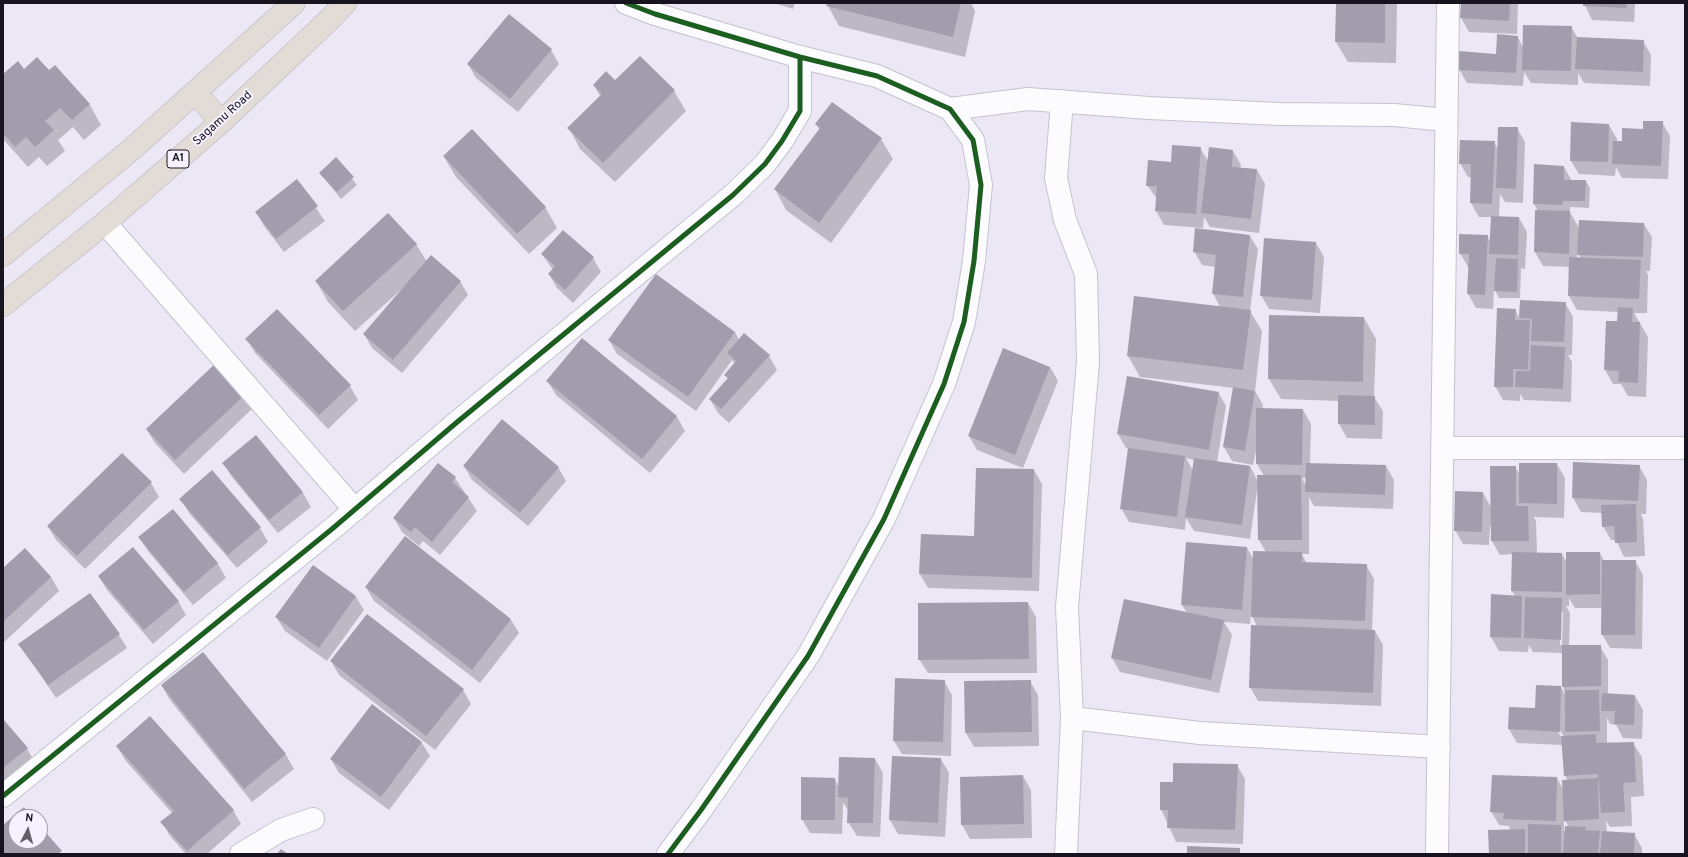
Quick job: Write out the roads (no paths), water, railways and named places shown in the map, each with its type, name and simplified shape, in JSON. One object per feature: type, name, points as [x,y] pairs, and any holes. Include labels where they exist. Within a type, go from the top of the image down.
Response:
[{"type":"highway","points":[[3,256],[132,149],[294,3]]},
{"type":"highway","name":"Sagamu Road","points":[[3,305],[104,223],[220,122],[330,20],[345,3]]},
{"type":"highway","points":[[195,92],[220,122]]},
{"type":"street","points":[[626,3],[655,14],[800,57],[877,76],[950,109],[973,140],[981,185],[974,261],[964,322],[944,384],[884,519],[808,656],[701,810],[668,854]]},
{"type":"street","points":[[1437,854],[1448,3]]},
{"type":"street","points":[[3,796],[355,510],[456,423],[733,195],[765,164],[782,141],[800,111],[800,57]]},
{"type":"street","points":[[950,109],[1028,99],[1149,108],[1280,114],[1394,115],[1446,120]]},
{"type":"street","points":[[1062,101],[1056,178],[1065,220],[1086,274],[1088,362],[1068,607],[1072,718],[1066,854]]},
{"type":"street","points":[[104,223],[355,510]]},
{"type":"street","points":[[1442,448],[1685,448]]},
{"type":"street","points":[[1072,718],[1200,733],[1439,747]]},
{"type":"street","points":[[241,854],[281,830],[313,819]]}]
